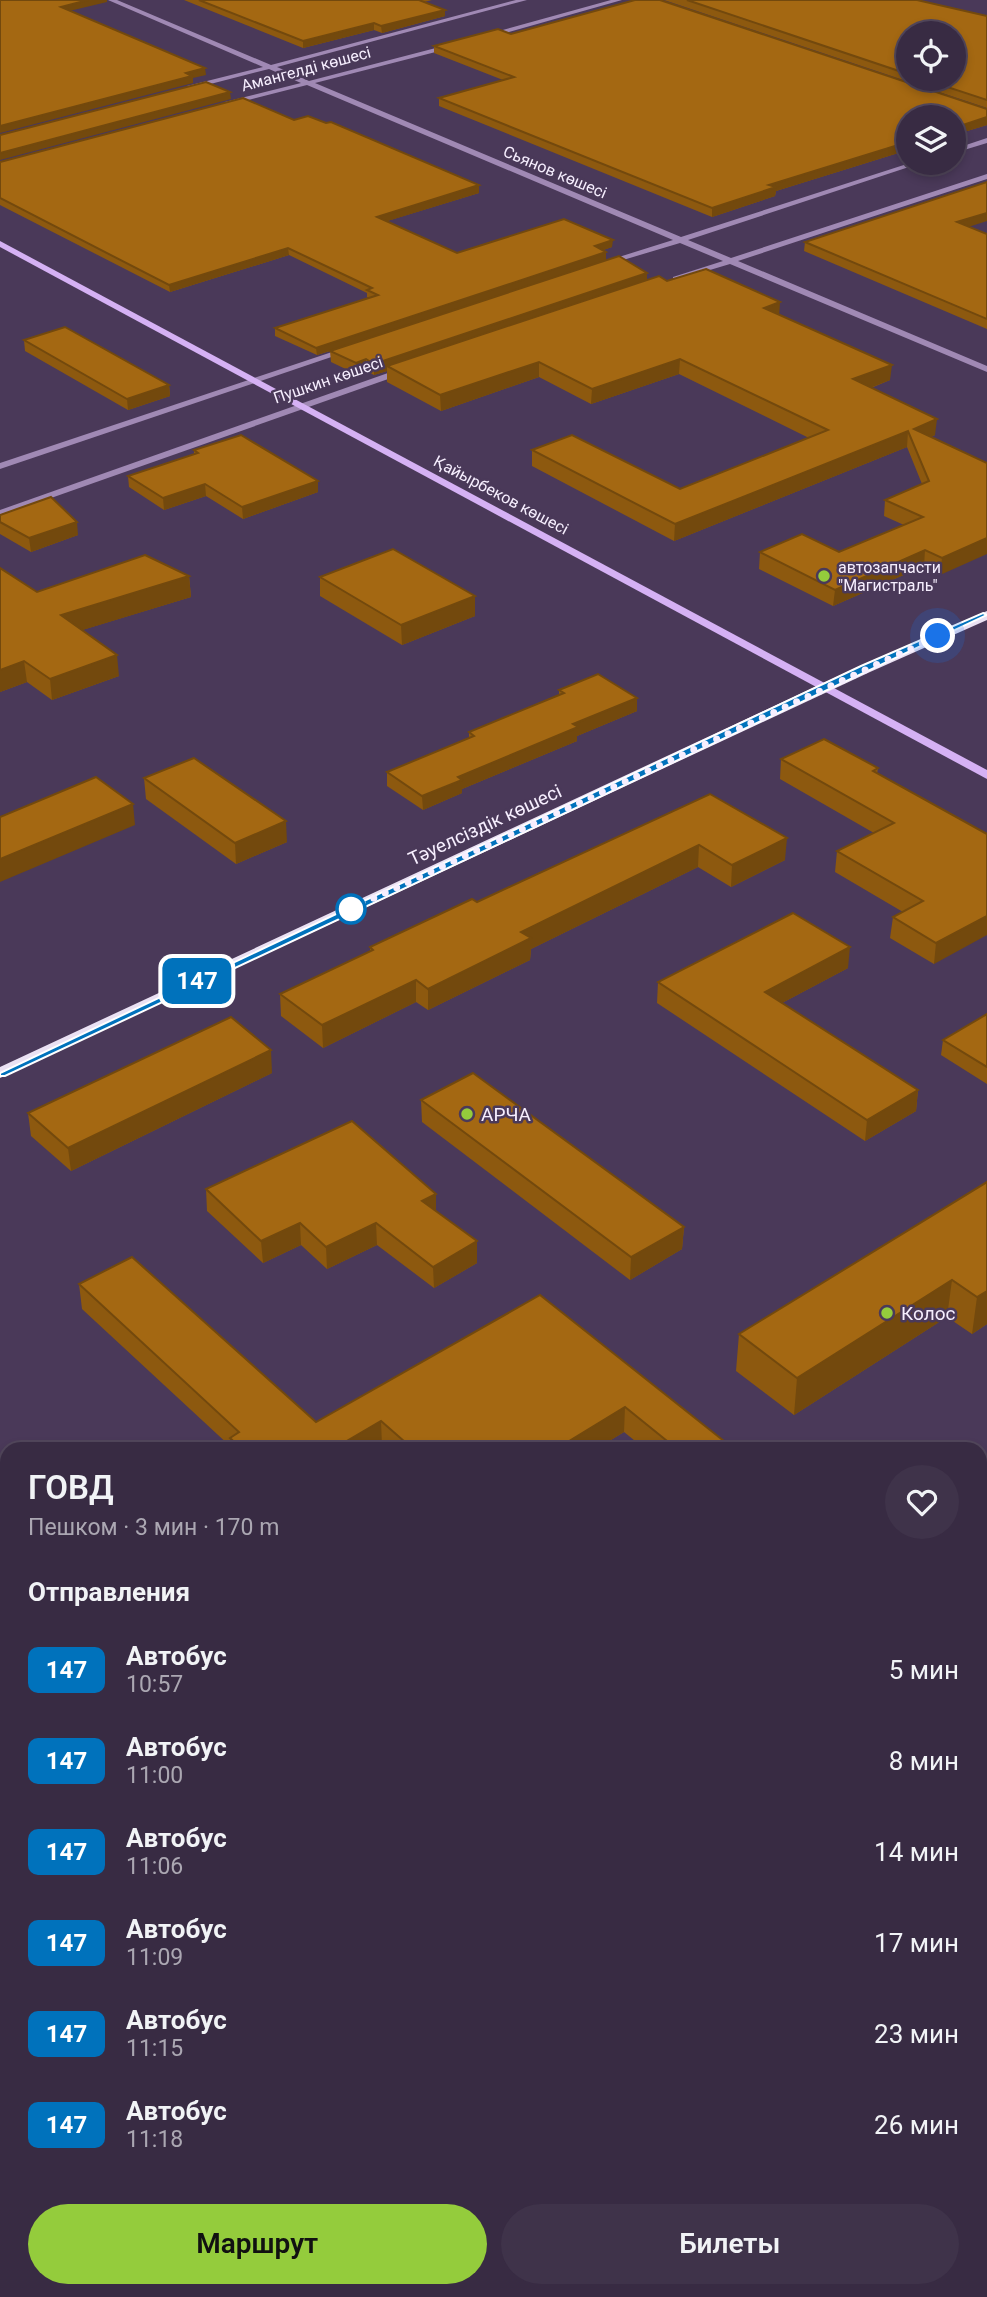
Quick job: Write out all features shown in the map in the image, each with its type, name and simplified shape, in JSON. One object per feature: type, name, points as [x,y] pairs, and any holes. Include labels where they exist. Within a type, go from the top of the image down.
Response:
[{"type":"main road","name":"Қайырбеков көшесі","points":[[0,244],[987,775]]},
{"type":"main road","name":"Тәуелсіздік көшесі","points":[[0,1073],[987,615]]},
{"type":"street","name":"Сьянов көшесі","points":[[111,0],[987,369]]},
{"type":"street","name":"Амангелді көшесі","points":[[180,91],[524,0]]},
{"type":"street","points":[[480,37],[619,0]]},
{"type":"street","name":"Амангелді көшесі","points":[[214,108],[466,41]]},
{"type":"street","points":[[966,147],[987,140]]},
{"type":"street","points":[[601,266],[896,170]]},
{"type":"street","points":[[664,282],[987,176]]},
{"type":"street","name":"Пушкин көшесі","points":[[0,466],[356,347]]},
{"type":"street","name":"Пушкин көшесі","points":[[0,513],[418,366]]},
{"type":"building","points":[[0,0],[88,0],[61,7],[205,68],[186,73],[192,76],[0,126]]},
{"type":"building","points":[[199,0],[419,0],[445,10],[381,26],[374,23],[303,41]]},
{"type":"building","points":[[635,0],[660,0],[896,79],[896,91],[933,91],[987,109],[987,117],[966,124],[966,105],[896,105],[896,146],[769,185],[776,187],[712,208],[439,98],[514,77],[434,46],[498,29],[511,34]]},
{"type":"building","points":[[687,0],[917,0],[987,16],[987,100],[960,91],[966,91],[966,21],[896,21],[896,70]]},
{"type":"building","points":[[206,82],[230,92],[0,153],[0,135]]},
{"type":"building","points":[[243,98],[294,120],[308,116],[326,123],[331,122],[479,185],[377,217],[457,253],[564,219],[613,240],[595,246],[606,252],[316,348],[275,328],[378,295],[367,290],[372,288],[288,248],[169,285],[0,198],[0,162]]},
{"type":"building","points":[[987,182],[987,213],[957,222],[987,234],[987,319],[805,242]]},
{"type":"building","points":[[619,256],[647,273],[374,364],[366,359],[356,363],[330,351]]},
{"type":"building","points":[[706,269],[780,302],[764,308],[892,365],[853,379],[937,419],[914,429],[987,463],[987,538],[942,558],[925,550],[835,590],[760,552],[802,534],[839,552],[923,517],[885,500],[929,481],[908,431],[675,524],[532,450],[572,435],[680,489],[828,430],[680,359],[592,389],[539,362],[440,395],[387,366],[659,276],[667,281]]},
{"type":"building","points":[[65,327],[169,385],[127,399],[24,340]]},
{"type":"building","points":[[241,435],[318,481],[242,507],[205,484],[163,498],[128,476],[198,453],[194,450]]},
{"type":"building","points":[[51,497],[77,522],[29,538],[0,522],[0,515]]},
{"type":"building","points":[[393,549],[475,596],[401,625],[320,577]]},
{"type":"building","points":[[145,555],[189,576],[61,615],[117,655],[50,679],[24,661],[0,670],[0,568],[37,592]]},
{"type":"building","points":[[598,674],[637,698],[573,724],[578,727],[458,777],[462,780],[422,796],[387,772],[474,736],[469,732],[564,693],[559,690]]},
{"type":"building","points":[[824,739],[878,768],[873,771],[987,834],[987,916],[936,943],[893,917],[923,901],[837,851],[894,823],[781,759]]},
{"type":"building","points":[[194,758],[286,821],[235,843],[144,778]]},
{"type":"building","points":[[96,777],[133,804],[0,859],[0,817]]},
{"type":"building","points":[[710,794],[787,838],[732,865],[699,845],[521,932],[531,938],[428,989],[416,980],[322,1025],[280,994],[373,950],[370,947],[472,899],[477,902]]},
{"type":"building","points":[[793,913],[850,947],[765,992],[918,1090],[867,1120],[658,982]]},
{"type":"building","points":[[987,1014],[987,1067],[943,1040]]},
{"type":"building","points":[[231,1017],[271,1050],[68,1148],[28,1113]]},
{"type":"building","points":[[473,1073],[684,1227],[631,1257],[421,1100]]},
{"type":"building","points":[[352,1121],[436,1194],[422,1201],[477,1241],[433,1267],[376,1223],[326,1247],[300,1223],[261,1241],[206,1189]]},
{"type":"building","points":[[987,1182],[987,1291],[977,1297],[952,1280],[797,1378],[739,1334]]},
{"type":"building","points":[[132,1257],[316,1422],[540,1295],[725,1442],[668,1442],[625,1407],[568,1442],[405,1442],[381,1421],[345,1442],[234,1442],[230,1438],[239,1432],[79,1284]]},
{"type":"bus line","name":"147","points":[[0,1073],[865,669],[987,615]]},
{"type":"place","name":"автозапчасти \"Магистраль\"","points":[[824,576]]},
{"type":"place","name":"АРЧА","points":[[467,1114]]},
{"type":"place","name":"Колос","points":[[887,1313]]},
{"type":"route","points":[[351,909],[938,636]]}]
